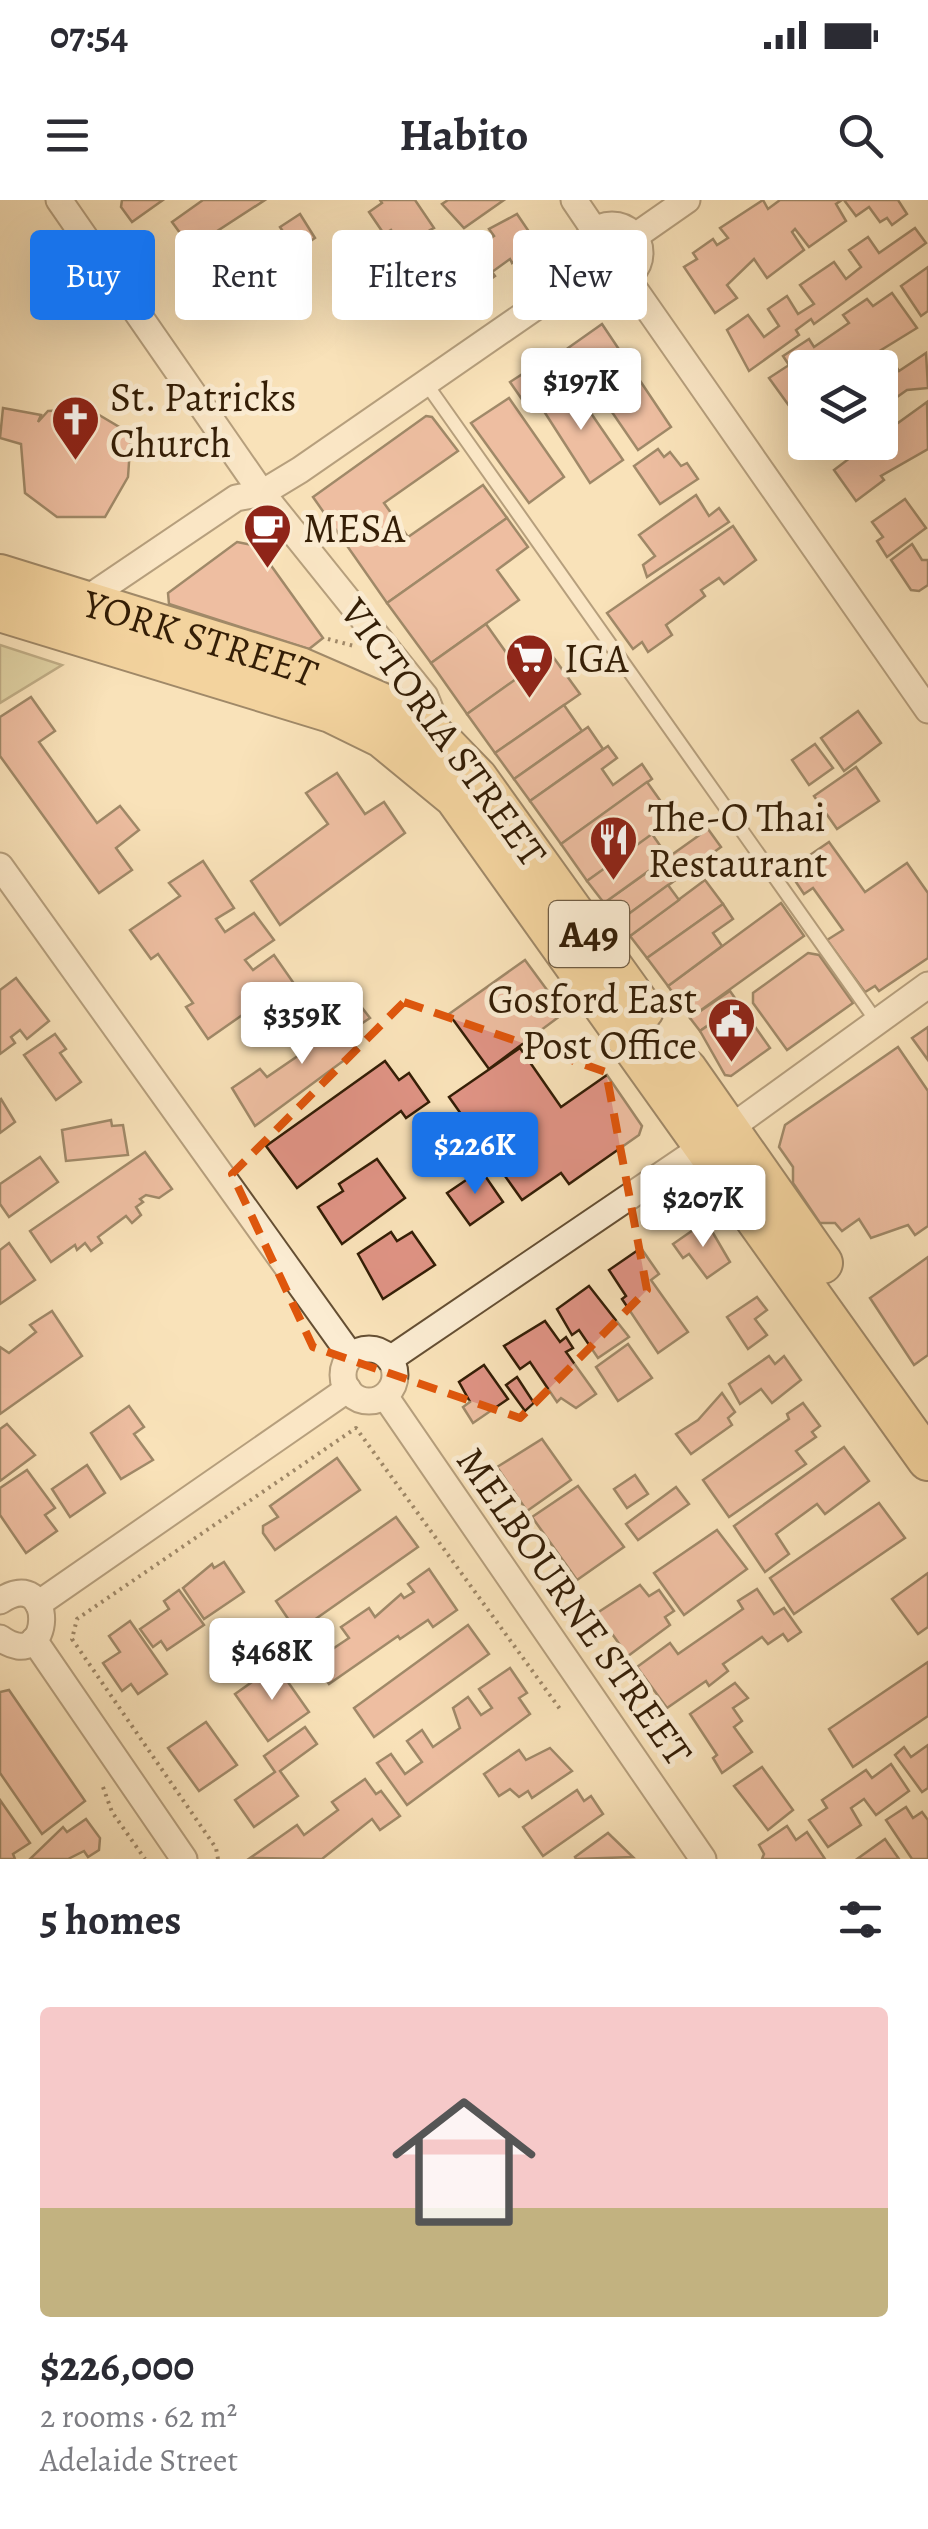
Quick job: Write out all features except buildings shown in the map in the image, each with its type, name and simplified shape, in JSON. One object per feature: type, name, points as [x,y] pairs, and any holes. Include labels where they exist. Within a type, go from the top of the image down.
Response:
[{"type":"highway","name":"YORK STREET","points":[[0,575],[348,686],[399,711],[432,754]]},
{"type":"highway","name":"YORK STREET","points":[[0,611],[331,712],[432,754]]},
{"type":"highway","name":"VICTORIA STREET","points":[[432,754],[477,778],[928,1460]]},
{"type":"highway","name":"VICTORIA STREET","points":[[716,1137],[928,1415]]},
{"type":"street","name":"VICTORIA STREET","points":[[59,200],[262,493],[415,682],[432,754]]},
{"type":"street","points":[[574,200],[594,230]]},
{"type":"street","points":[[644,230],[687,200]]},
{"type":"street","points":[[647,307],[928,710]]},
{"type":"street","points":[[85,600],[236,498],[262,493],[516,320]]},
{"type":"street","points":[[0,866],[352,1356]]},
{"type":"street","points":[[390,1359],[716,1137],[928,985]]},
{"type":"street","points":[[367,1349],[390,1359],[396,1374],[385,1396],[369,1401],[348,1390],[344,1368],[352,1356],[367,1349]]},
{"type":"street","points":[[38,1604],[348,1390]]},
{"type":"street","name":"MELBOURNE STREET","points":[[385,1396],[704,1859]]},
{"type":"street","points":[[0,1602],[19,1594],[38,1604],[43,1627],[34,1640],[18,1646],[0,1638]]},
{"type":"street","points":[[34,1640],[184,1859]]},
{"type":"lane","points":[[425,382],[877,1022]]},
{"type":"path","points":[[218,1859],[216,1848],[72,1639],[76,1619],[356,1428],[560,1709]]},
{"type":"path","points":[[100,1779],[112,1812],[145,1859]]},
{"type":"highlighted area","points":[[404,1002],[606,1072],[647,1290],[520,1418],[313,1347],[232,1174]]},
{"type":"shaded area","points":[[0,645],[62,665],[0,703]]},
{"type":"place","name":"St. Patricks Church","points":[[75,462]]},
{"type":"place","name":"MESA","points":[[268,570]]},
{"type":"place","name":"IGA","points":[[529,700]]},
{"type":"place","name":"The-O Thai Restaurant","points":[[613,882]]},
{"type":"place","name":"Gosford East Post Office","points":[[732,1064]]}]
